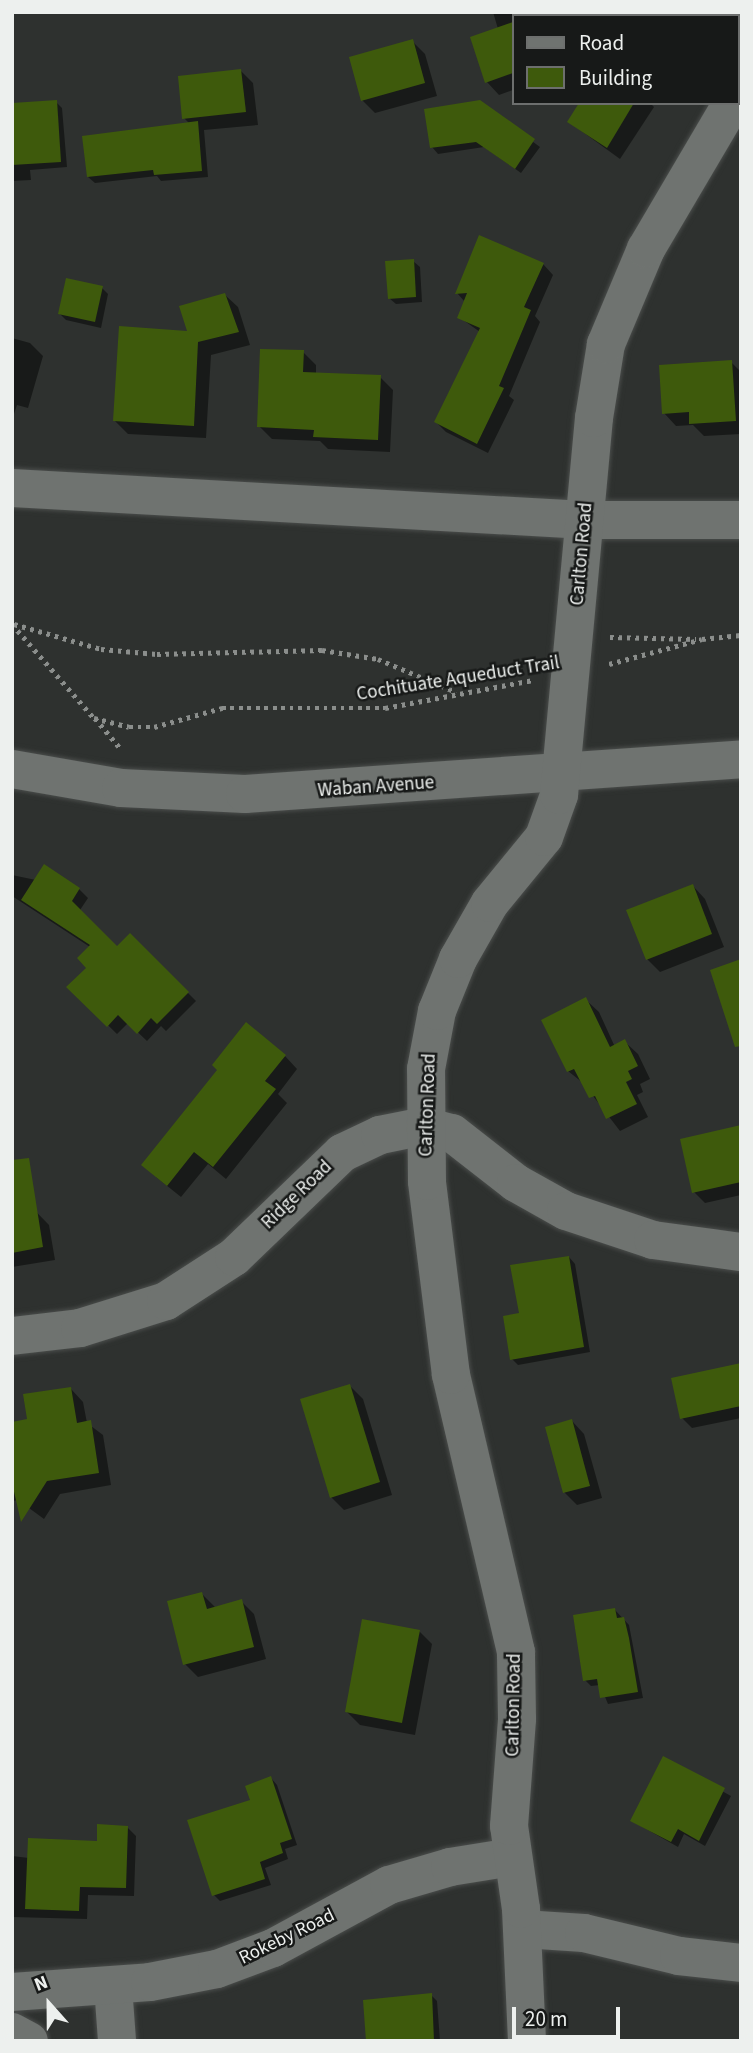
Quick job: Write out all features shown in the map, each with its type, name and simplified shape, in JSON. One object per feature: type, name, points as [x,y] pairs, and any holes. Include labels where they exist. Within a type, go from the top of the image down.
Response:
[{"type":"street","name":"Carlton Road","points":[[527,2041],[523,1929],[512,1857],[516,1651],[455,1399],[427,1181],[425,1126],[430,1040],[446,988],[484,912],[544,837],[562,774],[598,381],[618,311],[646,249],[731,105]]},
{"type":"street","points":[[12,488],[585,520],[741,520]]},
{"type":"street","name":"Waban Avenue","points":[[12,769],[121,788],[245,794],[562,774],[741,759]]},
{"type":"street","name":"Ridge Road","points":[[12,1336],[80,1328],[166,1301],[234,1257],[342,1153],[380,1135],[425,1126],[453,1132],[516,1183],[566,1211],[653,1240],[741,1252]]},
{"type":"street","name":"Rokeby Road","points":[[12,1993],[113,1986],[185,1976],[245,1961],[389,1885],[450,1867],[512,1857]]},
{"type":"street","points":[[523,1929],[584,1933],[679,1956],[741,1963]]},
{"type":"street","points":[[113,1986],[117,2041]]},
{"type":"street","points":[[12,2032],[29,2041]]},
{"type":"path","name":"Cochituate Aqueduct Trail","points":[[12,624],[94,718],[129,727],[154,727],[222,708],[266,706],[356,711],[572,674],[702,639],[741,635]]},
{"type":"path","points":[[12,624],[101,649],[158,654],[322,650],[378,659],[456,692]]},
{"type":"path","points":[[596,637],[702,639]]},
{"type":"building","points":[[512,22],[512,73],[485,83],[470,37]]},
{"type":"building","points":[[413,39],[425,83],[361,101],[349,57]]},
{"type":"building","points":[[241,69],[246,112],[182,119],[178,76]]},
{"type":"building","points":[[57,100],[61,162],[12,165],[12,103]]},
{"type":"building","points":[[480,100],[535,139],[515,169],[476,142],[430,148],[424,109]]},
{"type":"building","points":[[578,105],[633,105],[607,148],[567,122]]},
{"type":"building","points":[[198,121],[202,171],[154,175],[153,170],[87,177],[82,136]]},
{"type":"building","points":[[479,235],[544,263],[524,307],[531,310],[499,386],[504,388],[477,444],[434,422],[480,328],[457,318],[467,293],[455,294]]},
{"type":"building","points":[[414,259],[416,297],[388,299],[385,261]]},
{"type":"building","points":[[66,278],[103,286],[95,322],[58,314]]},
{"type":"building","points":[[225,293],[239,332],[198,342],[194,426],[113,421],[119,326],[187,331],[179,306]]},
{"type":"building","points":[[260,349],[304,350],[303,372],[381,375],[378,440],[313,437],[314,430],[257,427]]},
{"type":"building","points":[[732,360],[736,421],[689,424],[689,412],[662,414],[659,365]]},
{"type":"building","points":[[44,864],[80,888],[72,901],[117,946],[130,933],[189,992],[157,1024],[151,1018],[137,1034],[118,1015],[107,1027],[66,987],[86,968],[77,958],[90,945],[21,900]]},
{"type":"building","points":[[693,884],[712,934],[646,960],[626,910]]},
{"type":"building","points":[[741,959],[741,1046],[735,1047],[710,970]]},
{"type":"building","points":[[586,997],[610,1047],[625,1039],[638,1066],[628,1071],[632,1079],[626,1082],[637,1104],[606,1119],[595,1096],[589,1098],[574,1069],[567,1072],[541,1020]]},
{"type":"building","points":[[246,1022],[286,1055],[265,1081],[276,1089],[213,1167],[194,1152],[167,1186],[141,1165],[217,1070],[212,1065]]},
{"type":"building","points":[[741,1125],[741,1182],[692,1193],[680,1139]]},
{"type":"building","points":[[29,1158],[43,1247],[12,1253],[12,1160]]},
{"type":"building","points":[[569,1256],[584,1347],[510,1360],[503,1316],[519,1313],[510,1265]]},
{"type":"building","points":[[741,1363],[741,1406],[680,1419],[671,1378]]},
{"type":"building","points":[[350,1384],[380,1482],[330,1498],[300,1399]]},
{"type":"building","points":[[71,1387],[77,1423],[91,1420],[99,1473],[47,1481],[21,1522],[12,1483],[12,1422],[27,1419],[23,1394]]},
{"type":"building","points":[[572,1419],[590,1486],[563,1493],[545,1427]]},
{"type":"building","points":[[202,1592],[207,1609],[242,1599],[254,1647],[183,1665],[167,1601]]},
{"type":"building","points":[[615,1608],[617,1618],[624,1617],[638,1692],[600,1698],[597,1679],[583,1681],[573,1615]]},
{"type":"building","points":[[362,1619],[420,1630],[402,1723],[345,1712]]},
{"type":"building","points":[[663,1756],[725,1788],[699,1841],[678,1829],[671,1842],[630,1821]]},
{"type":"building","points":[[271,1776],[292,1839],[280,1843],[283,1853],[260,1862],[265,1879],[212,1896],[187,1820],[250,1800],[245,1786]]},
{"type":"building","points":[[97,1824],[128,1826],[126,1888],[80,1887],[79,1911],[25,1909],[28,1838],[97,1841]]},
{"type":"building","points":[[432,1993],[434,2041],[366,2041],[363,2000]]}]
